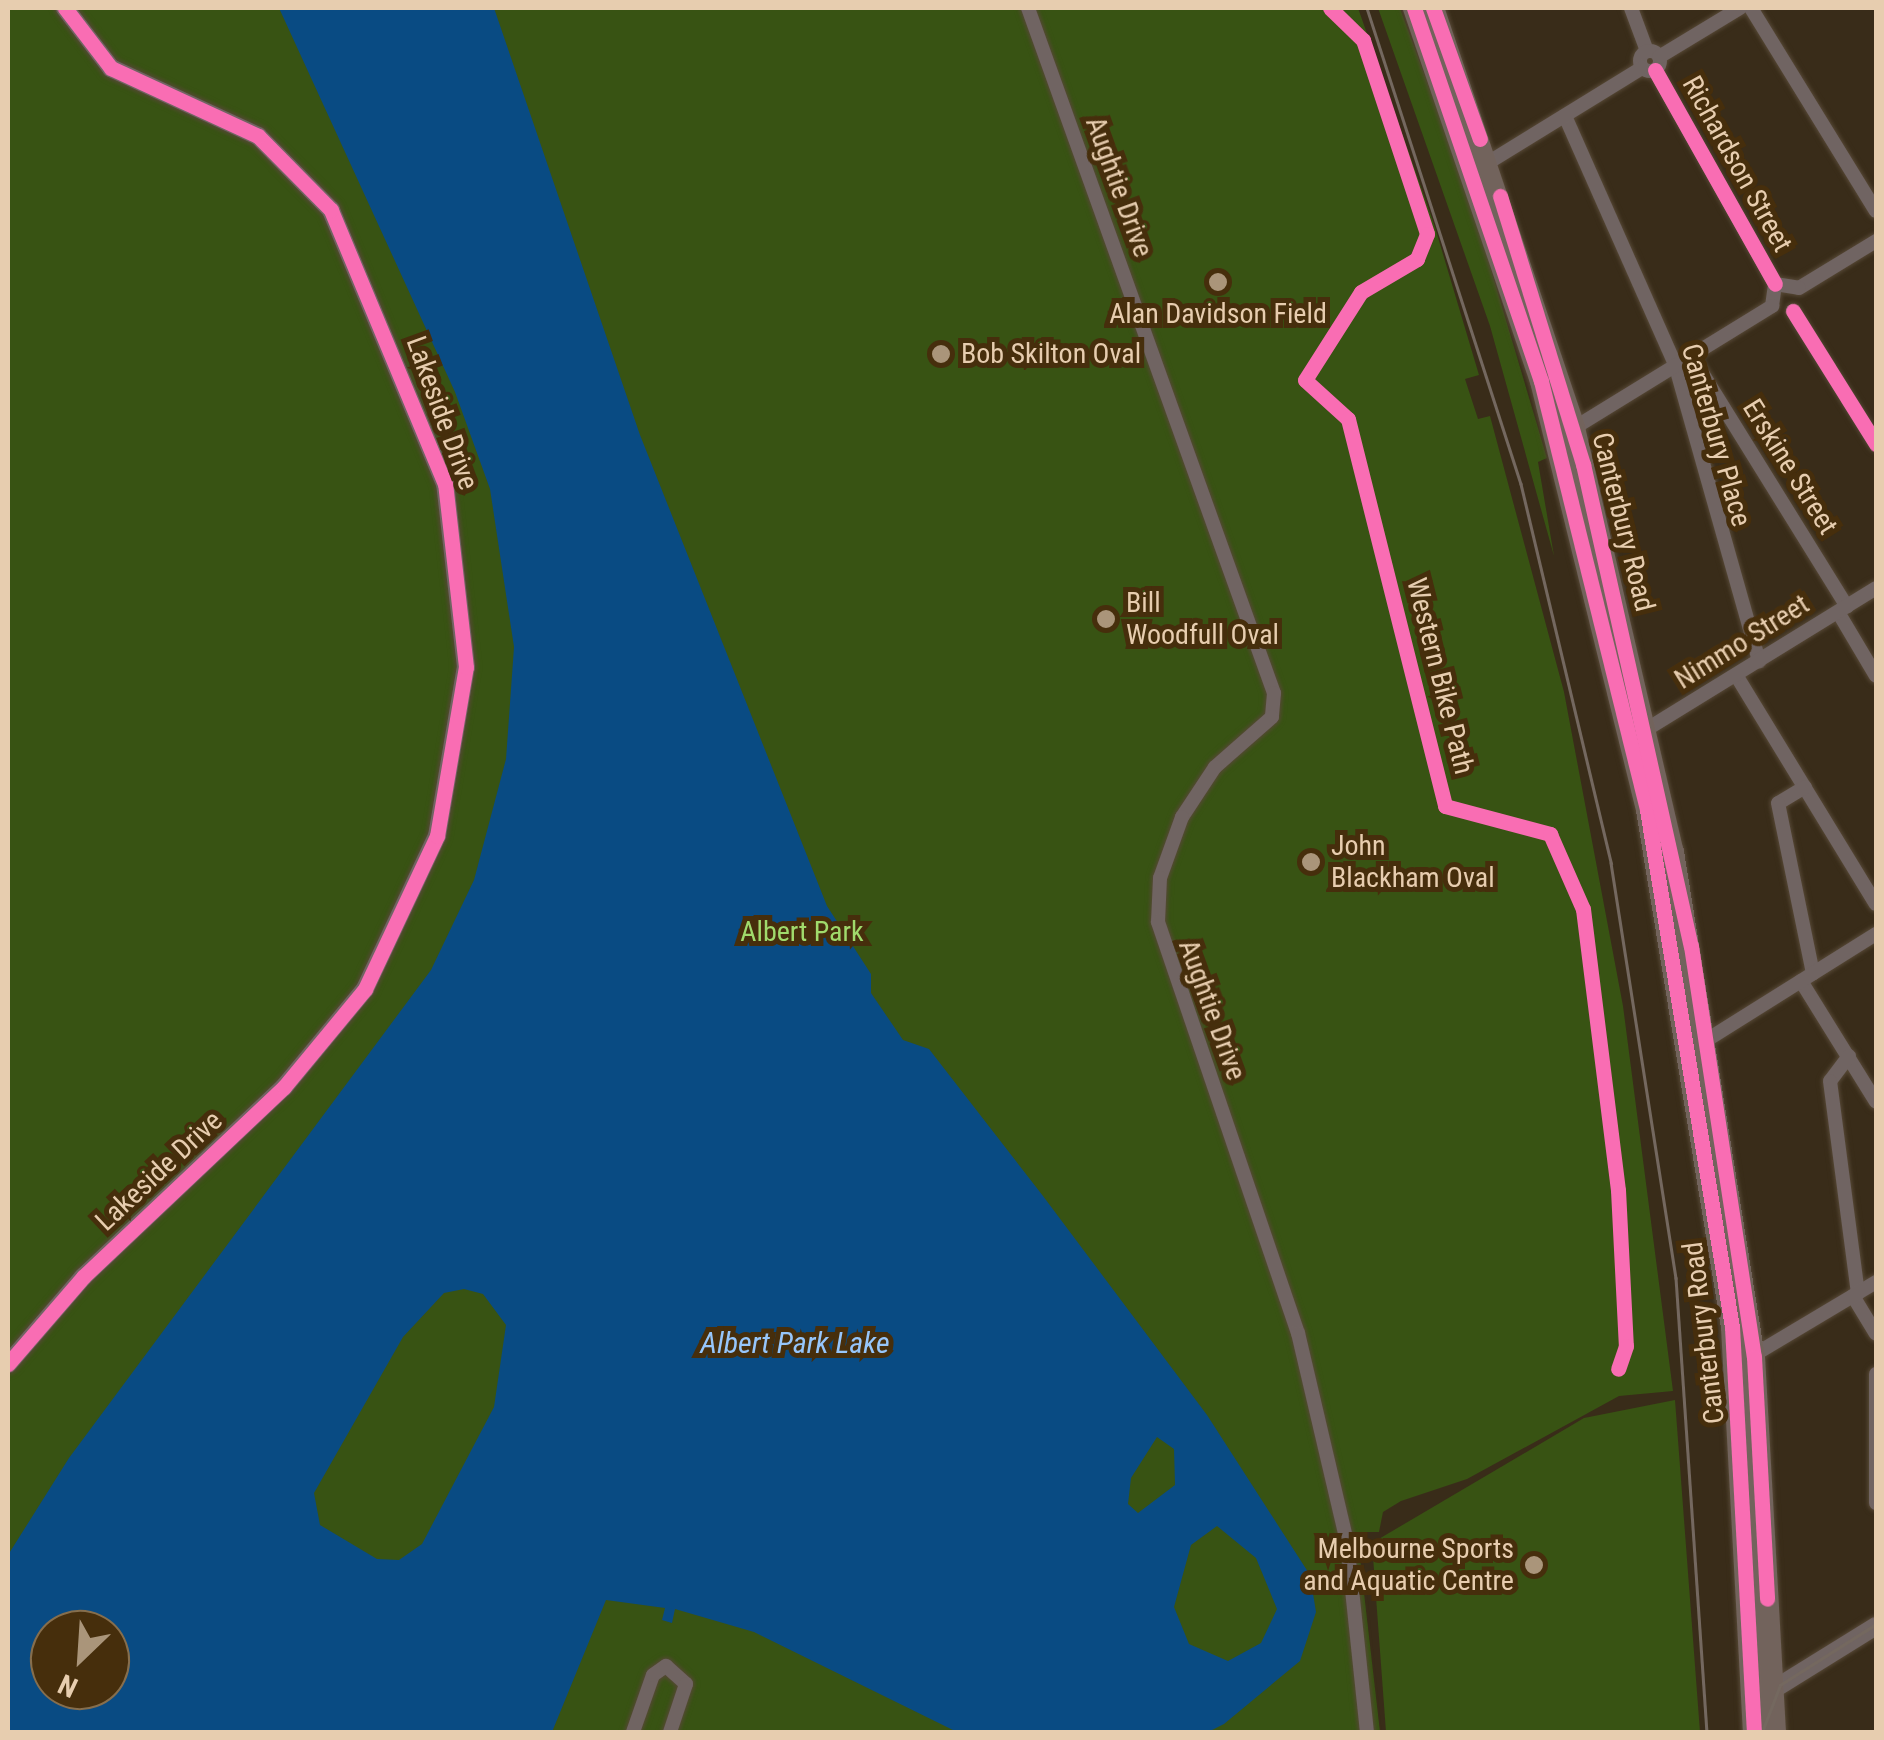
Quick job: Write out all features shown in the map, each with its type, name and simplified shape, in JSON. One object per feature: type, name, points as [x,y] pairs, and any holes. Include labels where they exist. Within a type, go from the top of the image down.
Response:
[{"type":"main road","name":"Canterbury Road","points":[[1414,8],[1481,167],[1574,428],[1640,733],[1700,1044],[1745,1358],[1763,1696],[1775,1732]]},
{"type":"main road","name":"Canterbury Road","points":[[1432,8],[1481,167],[1640,733]]},
{"type":"main road","name":"Canterbury Road","points":[[1754,1732],[1763,1696]]},
{"type":"street","name":"Lakeside Drive","points":[[8,1364],[83,1277],[284,1087],[365,989],[437,836],[466,667],[445,484],[330,210],[258,136],[112,68],[65,8]]},
{"type":"street","name":"Aughtie Drive","points":[[1028,8],[1274,692],[1272,717],[1215,767],[1182,817],[1160,878],[1158,922],[1168,975],[1298,1333],[1347,1542],[1367,1732]]},
{"type":"street","name":"Richardson Street","points":[[1630,8],[1651,61],[1776,284]]},
{"type":"street","points":[[1481,167],[1740,8]]},
{"type":"street","points":[[1751,8],[1876,211]]},
{"type":"street","name":"Canterbury Place","points":[[1565,116],[1674,364],[1759,661]]},
{"type":"street","points":[[1793,311],[1800,288],[1876,240]]},
{"type":"street","points":[[1772,306],[1776,284],[1800,288]]},
{"type":"street","points":[[1574,428],[1772,306],[1793,311],[1876,444]]},
{"type":"street","name":"Erskine Street","points":[[1691,354],[1842,609],[1876,676]]},
{"type":"street","name":"Nimmo Street","points":[[1640,733],[1876,588]]},
{"type":"street","points":[[1736,675],[1876,904]]},
{"type":"street","points":[[1805,787],[1778,803],[1807,977],[1876,1102]]},
{"type":"street","points":[[1700,1044],[1876,934]]},
{"type":"street","points":[[1849,1056],[1830,1081],[1855,1295],[1876,1334]]},
{"type":"street","points":[[1745,1358],[1876,1282]]},
{"type":"street","points":[[1876,1374],[1876,1502]]},
{"type":"street","points":[[1763,1696],[1876,1626]]},
{"type":"street","points":[[633,1732],[653,1675],[666,1666],[686,1684],[670,1732]]},
{"type":"green space","name":"Albert Park","points":[[8,8],[1358,8],[1434,224],[1479,375],[1465,379],[1478,419],[1490,416],[1564,692],[1623,1006],[1673,1391],[1619,1396],[1467,1479],[1401,1501],[1383,1512],[1379,1532],[1357,1532],[1380,1732],[8,1732]]},
{"type":"green space","points":[[1378,8],[1400,8],[1470,199],[1547,458],[1538,462],[1554,556],[1490,326]]},
{"type":"green space","name":"Melbourne Sports and Aquatic Centre","points":[[1675,1400],[1700,1732],[1386,1732],[1372,1543],[1584,1418]]},
{"type":"water","name":"Albert Park Lake","points":[[279,8],[494,8],[640,435],[827,906],[871,974],[871,993],[903,1040],[929,1049],[1043,1196],[1207,1415],[1310,1575],[1316,1612],[1300,1661],[1224,1724],[1208,1732],[957,1732],[754,1632],[675,1609],[672,1623],[662,1620],[665,1608],[606,1600],[552,1732],[8,1732],[8,1555],[69,1458],[431,970],[474,880],[506,759],[514,647],[490,489],[455,392]],"holes":[[[464,1289],[483,1294],[506,1325],[494,1407],[422,1544],[399,1560],[377,1559],[320,1525],[314,1493],[403,1337],[444,1293]],[[1157,1437],[1174,1449],[1175,1485],[1138,1513],[1128,1504],[1131,1478]],[[1217,1526],[1256,1558],[1277,1609],[1261,1643],[1228,1661],[1189,1644],[1174,1607],[1191,1545]]]},
{"type":"tram line","points":[[1367,8],[1521,484],[1611,863],[1676,1278],[1707,1732]]},
{"type":"tram line","points":[[1762,1732],[1780,1685],[1876,1624]]},
{"type":"cycle path","points":[[8,1364],[83,1277],[284,1087],[365,989],[437,836],[466,667],[445,484],[331,210],[258,136],[111,68],[65,8]]},
{"type":"cycle path","name":"Western Bike Path","points":[[1330,8],[1363,40],[1427,234],[1417,259],[1361,292],[1305,380],[1348,419],[1445,806],[1550,834],[1583,909],[1618,1190],[1626,1346],[1618,1369]]},
{"type":"cycle path","points":[[1414,8],[1541,381],[1647,810],[1732,1327],[1754,1732]]},
{"type":"cycle path","points":[[1433,8],[1480,139]]},
{"type":"cycle path","points":[[1655,70],[1775,284]]},
{"type":"cycle path","points":[[1500,196],[1583,464],[1691,946],[1754,1357],[1767,1599]]},
{"type":"cycle path","points":[[1793,311],[1876,444]]},
{"type":"place","name":"Alan Davidson Field","points":[[1218,282]]},
{"type":"place","name":"Bob Skilton Oval","points":[[941,354]]},
{"type":"place","name":"Bill Woodfull Oval","points":[[1106,619]]},
{"type":"place","name":"John Blackham Oval","points":[[1311,862]]},
{"type":"place","name":"Melbourne Sports and Aquatic Centre","points":[[1534,1565]]}]
